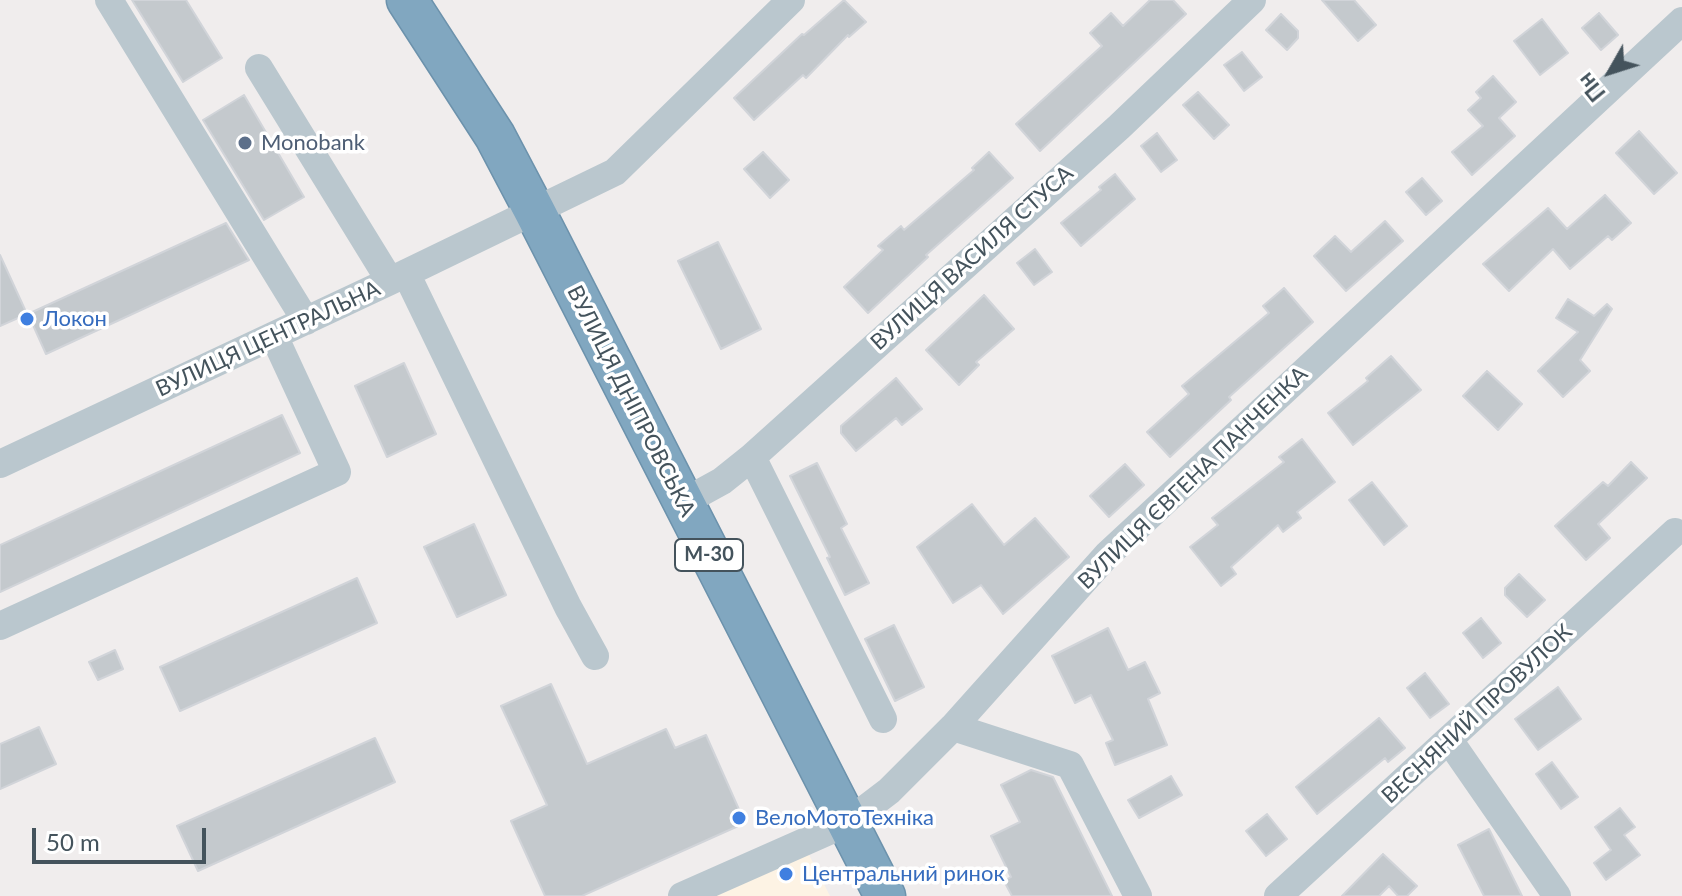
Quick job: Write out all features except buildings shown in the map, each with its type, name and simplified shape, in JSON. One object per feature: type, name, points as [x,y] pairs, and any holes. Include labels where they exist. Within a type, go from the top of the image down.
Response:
[{"type":"highway","name":"ВУЛИЦЯ ДНІПРОВСЬКА","points":[[407,0],[495,136],[885,896]]},
{"type":"street","points":[[109,0],[306,321]]},
{"type":"street","name":"ВУЛИЦЯ ЦЕНТРАЛЬНА","points":[[1,460],[306,321],[615,172],[791,0]]},
{"type":"street","name":"ВУЛИЦЯ ВАСИЛЯ СТУСА","points":[[682,503],[722,481],[752,457],[1119,127],[1252,0]]},
{"type":"street","name":"ВУЛИЦЯ ЄВГЕНА ПАНЧЕНКА","points":[[682,896],[847,823],[889,791],[953,727],[1107,555],[1682,21]]},
{"type":"street","points":[[259,68],[398,277],[595,656]]},
{"type":"street","points":[[0,626],[337,472],[274,336]]},
{"type":"street","points":[[752,457],[883,719]]},
{"type":"street","name":"ВЕСНЯНИЙ ПРОВУЛОК","points":[[1278,896],[1675,532]]},
{"type":"street","points":[[953,727],[1070,765],[1138,896]]},
{"type":"street","points":[[1449,740],[1557,896]]},
{"type":"shaded area","name":"Центральний ринок","points":[[807,851],[830,896],[701,896]]},
{"type":"place","name":"Monobank","points":[[245,143]]},
{"type":"place","name":"Локон","points":[[27,319]]},
{"type":"place","name":"ВелоМотоТехніка","points":[[739,818]]},
{"type":"place","name":"Центральний ринок","points":[[786,874]]}]
